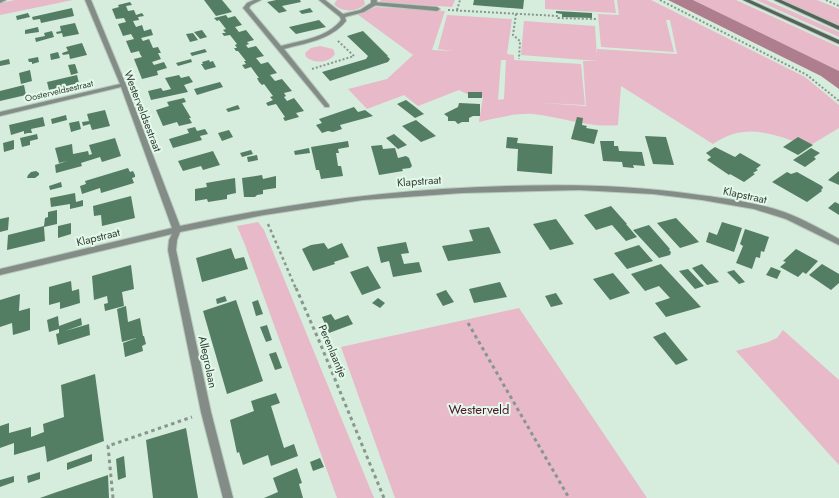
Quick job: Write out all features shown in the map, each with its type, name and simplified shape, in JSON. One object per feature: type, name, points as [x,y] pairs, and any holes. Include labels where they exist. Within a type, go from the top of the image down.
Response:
[{"type":"main road","points":[[746,0],[839,42]]},
{"type":"main road","points":[[777,0],[839,28]]},
{"type":"street","name":"Westerveldsestraat","points":[[88,0],[123,85],[177,230]]},
{"type":"street","points":[[258,0],[248,4],[246,8],[327,106]]},
{"type":"street","points":[[280,48],[330,33],[340,27],[344,20],[342,16],[323,0]]},
{"type":"street","points":[[342,16],[362,11],[374,2],[437,9]]},
{"type":"street","name":"Oosterveldsestraat","points":[[0,114],[123,85]]},
{"type":"street","name":"Klapstraat","points":[[0,272],[177,230],[266,212],[403,193],[478,189],[566,187],[633,189],[707,198],[780,214],[804,223],[839,242]]},
{"type":"street","name":"Allegrolaan","points":[[177,230],[173,240],[172,250],[206,412],[228,498]]},
{"type":"path","points":[[457,10],[460,0]]},
{"type":"path","points":[[660,0],[807,75],[839,101]]},
{"type":"path","points":[[826,0],[839,6]]},
{"type":"path","points":[[437,9],[558,16],[558,18],[596,20]]},
{"type":"path","points":[[516,14],[513,35],[520,41],[519,59]]},
{"type":"path","points":[[301,73],[354,56],[330,33]]},
{"type":"path","name":"Perenlaantje","points":[[266,212],[270,233],[320,343],[384,498]]},
{"type":"path","points":[[468,323],[569,498]]},
{"type":"path","points":[[113,498],[108,446],[206,412]]},
{"type":"green space","points":[[15,0],[73,0],[0,15],[0,3]]},
{"type":"green space","points":[[337,0],[364,0],[365,4],[358,9],[345,10],[334,4]]},
{"type":"green space","points":[[381,0],[455,0],[452,7],[380,2]]},
{"type":"green space","points":[[545,0],[614,0],[616,13],[545,9]]},
{"type":"green space","points":[[617,0],[651,0],[805,77],[839,105],[839,128],[809,146],[772,134],[760,132],[737,133],[725,137],[713,144],[621,86],[618,125],[607,126],[585,124],[533,114],[512,115],[479,122],[483,97],[469,95],[459,90],[418,106],[404,95],[367,109],[348,89],[387,79],[413,55],[357,14],[376,7],[445,11],[432,50],[453,51],[438,49],[447,15],[512,19],[507,54],[514,55],[514,60],[581,64],[585,105],[542,103],[586,106],[583,61],[598,61],[521,55],[524,21],[595,26],[597,57],[597,49],[677,54],[670,20],[666,20],[674,52],[601,47],[598,14],[619,15]],"holes":[[[501,60],[506,60],[504,99],[498,100]]]},
{"type":"green space","points":[[693,0],[736,0],[839,47],[839,71]]},
{"type":"green space","points":[[756,0],[766,0],[839,32],[839,37]]},
{"type":"green space","points":[[780,0],[817,0],[839,9],[839,27]]},
{"type":"green space","points":[[320,46],[333,49],[335,54],[326,61],[322,62],[313,61],[306,57],[305,53],[311,48]]},
{"type":"green space","points":[[258,222],[264,230],[374,498],[337,498],[237,226]]},
{"type":"green space","name":"Westerveld","points":[[519,308],[647,498],[395,498],[341,347]]},
{"type":"green space","points":[[783,330],[839,380],[839,465],[736,351],[777,338]]},
{"type":"shaded area","points":[[668,0],[693,0],[839,71],[839,89],[821,76]]},
{"type":"building","points":[[204,0],[222,0],[232,12],[216,16]]},
{"type":"building","points":[[276,0],[300,0],[301,2],[282,6],[287,11],[279,13],[267,2]]},
{"type":"building","points":[[474,0],[524,0],[523,9],[473,5]]},
{"type":"building","points":[[130,2],[132,5],[126,6],[128,11],[134,10],[136,15],[142,13],[144,16],[138,17],[139,20],[133,21],[136,27],[142,25],[144,31],[151,29],[153,35],[141,38],[143,41],[149,39],[153,48],[158,47],[161,53],[158,53],[161,59],[152,62],[154,65],[164,62],[167,68],[157,71],[158,75],[142,79],[134,59],[142,57],[139,51],[131,53],[126,41],[134,39],[131,34],[123,36],[118,24],[126,22],[124,18],[116,19],[112,9],[119,7],[118,5]]},
{"type":"building","points":[[72,8],[74,16],[41,23],[40,19],[33,20],[32,17]]},
{"type":"building","points":[[310,8],[313,12],[302,14],[299,11]]},
{"type":"building","points":[[556,11],[592,13],[592,18],[562,17],[562,14],[556,13]]},
{"type":"building","points":[[28,13],[30,17],[17,20],[16,16]]},
{"type":"building","points":[[226,15],[228,18],[235,16],[242,25],[235,27],[239,32],[246,30],[254,40],[247,42],[249,44],[246,45],[248,48],[256,46],[264,56],[256,58],[261,64],[268,62],[277,73],[270,75],[275,81],[282,79],[292,91],[284,93],[286,96],[284,97],[287,101],[294,98],[304,111],[296,113],[299,117],[285,121],[283,118],[285,117],[276,104],[268,106],[266,103],[273,100],[270,97],[273,96],[264,84],[262,85],[259,82],[257,78],[259,78],[251,67],[245,69],[242,65],[246,64],[244,61],[246,61],[234,48],[237,48],[235,45],[237,44],[230,35],[224,36],[222,33],[226,33],[223,30],[226,29],[219,20],[217,21],[214,18]]},
{"type":"building","points":[[319,20],[326,27],[296,34],[289,27]]},
{"type":"building","points":[[75,23],[79,34],[63,37],[62,33],[57,34],[56,32],[61,31],[60,26]]},
{"type":"building","points":[[38,27],[39,32],[25,34],[25,30]]},
{"type":"building","points":[[202,30],[207,37],[200,39],[194,32]]},
{"type":"building","points":[[52,31],[54,37],[36,42],[35,38],[45,36],[44,33]]},
{"type":"building","points":[[363,31],[390,59],[388,62],[330,81],[322,72],[366,59],[368,56],[347,36]]},
{"type":"building","points":[[193,33],[198,40],[190,42],[186,34]]},
{"type":"building","points":[[82,43],[87,55],[70,59],[69,54],[63,55],[62,53],[68,51],[66,47]]},
{"type":"building","points":[[205,49],[207,52],[192,56],[190,53]]},
{"type":"building","points":[[58,52],[60,58],[51,60],[50,54]]},
{"type":"building","points":[[38,57],[39,62],[32,64],[32,62],[29,62],[28,59]]},
{"type":"building","points":[[9,59],[10,64],[0,66],[0,61]]},
{"type":"building","points":[[191,59],[192,62],[178,66],[176,63]]},
{"type":"building","points":[[209,60],[210,62],[213,61],[216,67],[205,70],[201,64],[203,64],[202,62]]},
{"type":"building","points":[[75,64],[78,73],[71,75],[68,65]]},
{"type":"building","points":[[30,70],[32,81],[21,84],[19,73]]},
{"type":"building","points":[[77,75],[79,83],[49,90],[47,82]]},
{"type":"building","points":[[179,75],[181,78],[189,76],[193,82],[184,85],[188,92],[151,100],[148,91],[161,88],[163,91],[171,89],[165,78]]},
{"type":"building","points":[[220,82],[223,87],[197,95],[194,89]]},
{"type":"building","points":[[24,85],[26,95],[0,101],[0,91]]},
{"type":"building","points":[[468,92],[482,92],[482,98],[468,98]]},
{"type":"building","points":[[184,98],[186,102],[182,103],[191,118],[189,118],[192,123],[179,126],[177,122],[163,126],[156,110],[169,106],[167,102]]},
{"type":"building","points":[[406,100],[424,114],[415,118],[397,104]]},
{"type":"building","points":[[459,103],[480,104],[480,116],[473,116],[469,118],[469,122],[462,122],[458,124],[455,121],[448,121],[448,117],[444,114],[458,107]]},
{"type":"building","points":[[238,105],[240,109],[228,112],[226,109]]},
{"type":"building","points":[[354,107],[358,112],[365,110],[373,116],[340,125],[342,129],[333,132],[328,131],[322,133],[316,125],[322,123],[319,119]]},
{"type":"building","points":[[105,110],[110,126],[92,130],[90,124],[83,126],[82,122],[89,121],[87,114]]},
{"type":"building","points":[[66,115],[67,120],[52,124],[51,119]]},
{"type":"building","points":[[43,117],[45,126],[31,129],[32,133],[24,134],[24,131],[11,135],[9,125]]},
{"type":"building","points":[[577,117],[583,118],[582,125],[587,126],[586,128],[598,130],[594,144],[571,139]]},
{"type":"building","points":[[416,120],[436,136],[421,142],[402,126]]},
{"type":"building","points":[[79,121],[81,129],[71,132],[69,123]]},
{"type":"building","points":[[195,127],[197,131],[205,129],[208,134],[200,136],[202,140],[173,148],[169,139],[189,133],[187,129]]},
{"type":"building","points":[[229,130],[233,137],[222,141],[218,133]]},
{"type":"building","points":[[37,134],[38,139],[30,141],[30,145],[22,147],[20,138]]},
{"type":"building","points":[[394,134],[407,145],[398,149],[386,138]]},
{"type":"building","points":[[645,136],[666,137],[674,165],[653,164]]},
{"type":"building","points":[[507,137],[518,138],[517,143],[553,146],[552,174],[517,171],[518,149],[506,148]]},
{"type":"building","points":[[798,137],[813,145],[798,155],[783,147]]},
{"type":"building","points":[[115,138],[121,156],[102,162],[100,157],[81,163],[82,166],[56,173],[55,165],[67,161],[59,163],[55,148],[72,144],[73,154],[88,151],[89,155],[92,154],[89,145]]},
{"type":"building","points":[[14,140],[14,149],[4,152],[3,143]]},
{"type":"building","points":[[348,141],[349,147],[338,149],[339,153],[336,153],[338,166],[341,166],[343,176],[321,179],[319,170],[316,170],[311,147]]},
{"type":"building","points":[[600,141],[614,141],[614,146],[618,146],[619,151],[642,152],[645,166],[633,165],[634,168],[623,167],[622,162],[603,161]]},
{"type":"building","points":[[382,145],[383,149],[395,148],[398,158],[406,156],[409,158],[412,166],[410,168],[402,169],[403,171],[379,175],[371,146]]},
{"type":"building","points":[[715,147],[735,157],[740,153],[761,165],[756,169],[758,170],[753,173],[755,174],[744,182],[730,174],[729,175],[707,160],[711,157],[706,153]]},
{"type":"building","points":[[309,148],[310,153],[295,155],[294,151]]},
{"type":"building","points":[[811,148],[820,153],[814,157],[816,159],[805,167],[793,160]]},
{"type":"building","points":[[251,150],[253,154],[242,157],[240,153]]},
{"type":"building","points":[[213,151],[220,165],[203,170],[201,166],[183,171],[178,161]]},
{"type":"building","points":[[257,155],[258,160],[248,162],[247,157]]},
{"type":"building","points":[[128,168],[130,172],[133,171],[135,175],[135,177],[132,178],[134,183],[101,193],[100,188],[82,194],[80,186],[86,184],[85,181]]},
{"type":"building","points":[[36,171],[39,175],[35,178],[27,178],[31,172]]},
{"type":"building","points":[[839,171],[839,185],[828,180]]},
{"type":"building","points":[[787,172],[791,174],[797,172],[822,186],[822,191],[807,202],[772,182]]},
{"type":"building","points":[[262,175],[263,179],[276,176],[276,188],[263,190],[263,194],[255,197],[244,197],[242,178]]},
{"type":"building","points":[[235,178],[236,193],[227,195],[227,199],[208,202],[207,199],[195,201],[195,189],[207,187],[206,183]]},
{"type":"building","points":[[61,182],[62,187],[50,190],[49,186]]},
{"type":"building","points":[[75,193],[76,202],[83,200],[83,206],[70,209],[70,204],[51,207],[50,198]]},
{"type":"building","points":[[131,196],[135,218],[102,226],[101,215],[94,216],[93,206]]},
{"type":"building","points":[[835,202],[839,204],[839,215],[828,208]]},
{"type":"building","points":[[611,206],[637,237],[626,241],[612,225],[596,230],[584,215]]},
{"type":"building","points":[[57,210],[57,224],[44,227],[45,241],[7,250],[8,235],[44,226],[45,218],[48,217],[48,212]]},
{"type":"building","points":[[9,217],[8,230],[0,232],[0,219]]},
{"type":"building","points":[[676,218],[699,242],[680,248],[657,223]]},
{"type":"building","points":[[556,219],[574,244],[550,250],[533,224]]},
{"type":"building","points":[[722,222],[742,228],[734,252],[706,242],[709,232],[717,235]]},
{"type":"building","points":[[71,223],[71,234],[58,238],[58,226]]},
{"type":"building","points":[[649,225],[670,249],[670,255],[659,258],[633,230]]},
{"type":"building","points":[[489,227],[501,253],[448,261],[442,246],[473,241],[469,230]]},
{"type":"building","points":[[745,229],[769,237],[764,252],[761,251],[760,258],[756,257],[752,269],[736,263],[743,246],[740,244]]},
{"type":"building","points":[[406,242],[409,253],[401,254],[404,264],[419,262],[422,272],[393,277],[389,261],[381,263],[377,247]]},
{"type":"building","points":[[324,243],[328,249],[342,243],[349,257],[334,262],[335,264],[313,271],[302,249],[311,245]]},
{"type":"building","points":[[639,245],[653,261],[627,269],[614,253]]},
{"type":"building","points":[[231,248],[235,259],[244,257],[248,269],[202,282],[196,258]]},
{"type":"building","points":[[796,249],[818,261],[806,274],[803,272],[798,277],[780,267],[786,262],[783,261]]},
{"type":"building","points":[[661,264],[701,307],[666,317],[655,303],[670,298],[659,286],[645,291],[631,274]]},
{"type":"building","points":[[702,264],[719,282],[707,285],[692,268]]},
{"type":"building","points":[[822,264],[839,274],[839,283],[831,290],[809,275]]},
{"type":"building","points":[[131,265],[134,289],[122,292],[124,306],[105,311],[104,304],[108,303],[107,296],[94,300],[92,276]]},
{"type":"building","points":[[368,266],[381,288],[362,295],[350,272]]},
{"type":"building","points":[[771,267],[781,271],[777,279],[766,275]]},
{"type":"building","points":[[688,269],[704,286],[695,289],[679,271]]},
{"type":"building","points":[[734,270],[745,282],[739,284],[727,272]]},
{"type":"building","points":[[613,273],[630,293],[610,300],[593,279]]},
{"type":"building","points":[[71,281],[72,291],[79,289],[80,303],[60,309],[60,302],[49,305],[49,287]]},
{"type":"building","points":[[500,282],[507,297],[474,303],[469,289]]},
{"type":"building","points":[[446,290],[454,302],[443,306],[436,294]]},
{"type":"building","points":[[556,293],[563,304],[551,307],[545,296]]},
{"type":"building","points":[[20,294],[19,311],[30,308],[30,330],[13,335],[12,323],[0,327],[0,300]]},
{"type":"building","points":[[225,296],[227,301],[217,304],[216,299]]},
{"type":"building","points":[[378,298],[385,303],[380,308],[372,303]]},
{"type":"building","points":[[236,300],[263,381],[227,394],[203,311]]},
{"type":"building","points":[[258,300],[263,314],[256,316],[252,302]]},
{"type":"building","points":[[126,306],[128,322],[140,318],[143,336],[122,342],[117,309]]},
{"type":"building","points":[[331,314],[335,320],[348,315],[353,324],[329,333],[322,317]]},
{"type":"building","points":[[58,316],[59,326],[81,318],[82,325],[65,331],[89,324],[90,335],[58,345],[56,334],[59,333],[59,329],[49,332],[47,320]]},
{"type":"building","points":[[267,325],[272,340],[266,342],[260,327]]},
{"type":"building","points":[[665,332],[688,360],[676,365],[653,337]]},
{"type":"building","points":[[144,336],[146,344],[142,346],[143,351],[125,357],[123,343]]},
{"type":"building","points":[[276,352],[282,368],[275,370],[269,354]]},
{"type":"building","points":[[95,374],[104,441],[47,462],[45,446],[14,455],[14,443],[0,448],[0,426],[9,423],[9,433],[31,427],[31,437],[44,432],[43,424],[64,417],[61,385]]},
{"type":"building","points":[[276,393],[280,403],[271,406],[284,448],[294,444],[298,456],[271,466],[268,455],[243,465],[239,452],[237,453],[230,420],[254,411],[251,401]]},
{"type":"building","points":[[186,428],[198,498],[153,498],[146,440]]},
{"type":"building","points":[[92,454],[92,461],[67,470],[67,463]]},
{"type":"building","points":[[124,456],[126,477],[118,480],[116,459]]},
{"type":"building","points":[[320,458],[324,467],[313,471],[310,462]]},
{"type":"building","points":[[297,468],[302,483],[299,484],[303,498],[264,498],[278,492],[273,478]]},
{"type":"building","points":[[40,472],[40,479],[28,483],[27,476]]},
{"type":"building","points":[[108,475],[109,498],[40,498],[54,493]]},
{"type":"building","points":[[14,476],[14,482],[0,487],[0,480]]}]
